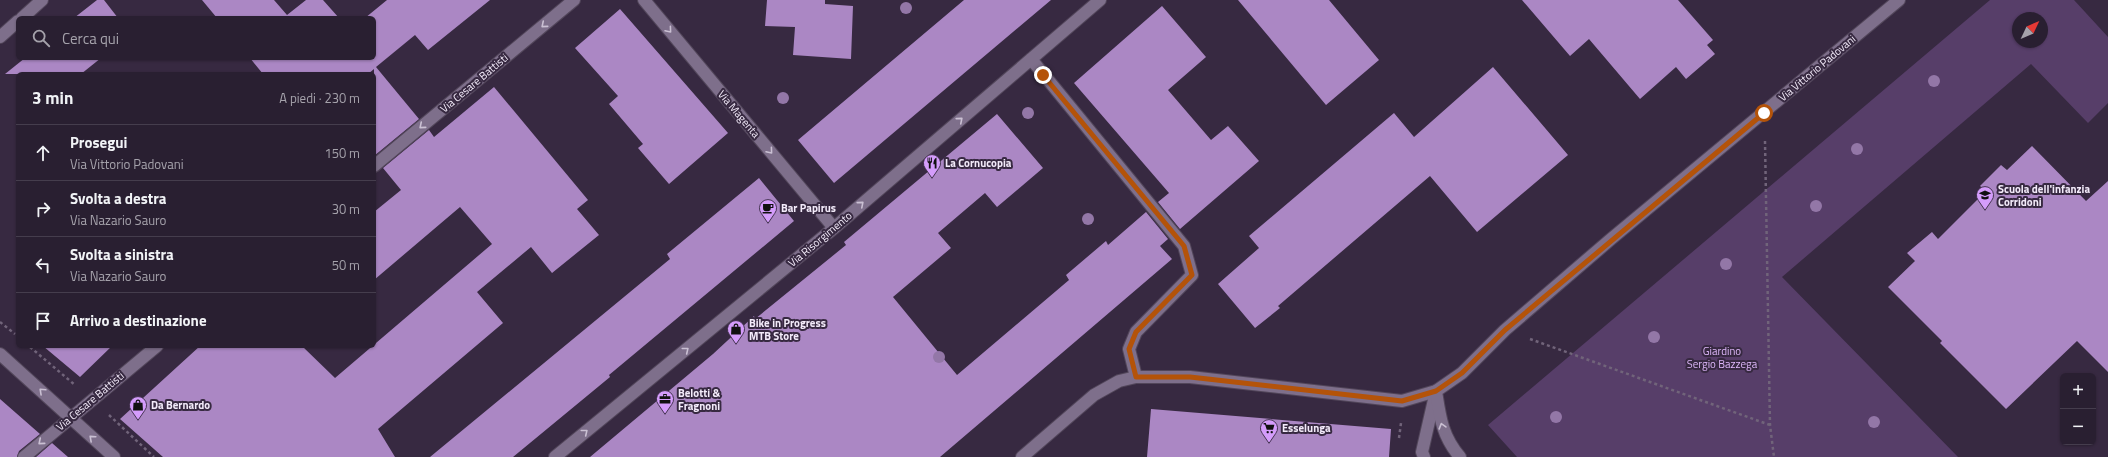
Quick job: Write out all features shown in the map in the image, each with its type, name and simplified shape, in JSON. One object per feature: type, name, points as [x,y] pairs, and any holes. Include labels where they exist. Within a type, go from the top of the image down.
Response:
[{"type":"street","points":[[24,16],[42,0]]},
{"type":"street","name":"Via Cesare Battisti","points":[[376,164],[574,0]]},
{"type":"street","name":"Via Magenta","points":[[644,0],[834,228]]},
{"type":"street","name":"Via Risorgimento","points":[[555,457],[834,228],[1100,0]]},
{"type":"street","name":"Via Vittorio Padovani","points":[[1022,457],[1094,395],[1119,381],[1136,377],[1190,377],[1402,401],[1436,391],[1462,373],[1505,330],[1899,0]]},
{"type":"street","points":[[0,37],[16,23]]},
{"type":"street","points":[[1031,59],[1184,246],[1192,275],[1136,332],[1129,349],[1136,377]]},
{"type":"street","name":"Via Cesare Battisti","points":[[24,457],[155,348]]},
{"type":"street","points":[[0,354],[114,457]]},
{"type":"street","points":[[1424,457],[1422,452],[1436,391]]},
{"type":"street","points":[[1436,391],[1442,429],[1452,447],[1460,457]]},
{"type":"path","points":[[1764,113],[1770,426],[1774,457]]},
{"type":"path","points":[[0,322],[16,335]]},
{"type":"path","points":[[1505,330],[1770,426]]},
{"type":"path","points":[[31,348],[92,400],[154,457]]},
{"type":"path","points":[[1399,443],[1402,401]]},
{"type":"green space","name":"Giardino Sergio Bazzega","points":[[1990,0],[2074,0],[2108,37],[2108,103],[2088,123],[2031,64],[1782,277],[1958,457],[1517,457],[1488,425]]},
{"type":"building","points":[[97,0],[104,0],[116,16],[77,16]]},
{"type":"building","points":[[202,0],[274,0],[287,15],[306,0],[323,0],[337,16],[215,16]]},
{"type":"building","points":[[387,0],[490,0],[428,50],[415,35],[376,67],[419,119],[376,154],[376,72],[374,72],[374,69],[370,72],[261,72],[252,60],[376,60],[376,16],[367,16]]},
{"type":"building","points":[[767,0],[825,0],[825,4],[853,6],[851,59],[793,55],[795,27],[765,26]]},
{"type":"building","points":[[964,0],[1051,0],[834,183],[798,140]]},
{"type":"building","points":[[1238,0],[1329,0],[1379,60],[1326,105]]},
{"type":"building","points":[[1522,0],[1678,0],[1713,40],[1707,45],[1715,54],[1686,79],[1676,67],[1640,99],[1589,39],[1570,56]]},
{"type":"building","points":[[1162,6],[1206,57],[1168,90],[1211,140],[1228,126],[1259,161],[1180,229],[1158,202],[1169,193],[1074,83]]},
{"type":"building","points":[[620,9],[728,133],[669,184],[638,148],[643,144],[609,104],[618,96],[575,48]]},
{"type":"building","points":[[22,60],[98,60],[84,72],[16,72],[16,74],[5,74]]},
{"type":"building","points":[[1493,67],[1568,155],[1477,232],[1430,176],[1278,306],[1280,308],[1255,328],[1218,284],[1259,248],[1249,236],[1394,113],[1414,137]]},
{"type":"building","points":[[494,87],[588,200],[577,209],[599,235],[552,273],[531,247],[477,292],[503,323],[378,429],[395,457],[163,457],[120,419],[198,348],[304,348],[335,378],[370,348],[376,348],[376,343],[492,244],[460,207],[376,278],[376,210],[401,190],[383,168],[429,130],[434,137]]},
{"type":"building","points":[[997,114],[1043,168],[997,207],[985,193],[938,233],[951,248],[893,297],[957,375],[1069,280],[1066,275],[1106,241],[1108,245],[1146,212],[1168,239],[1160,246],[1172,259],[940,457],[590,457],[713,354],[754,316],[755,319],[846,245],[844,242]]},
{"type":"building","points":[[2032,146],[2086,201],[2108,181],[2108,372],[2077,341],[2006,409],[1940,343],[1942,341],[1888,287],[1915,261],[1907,253],[1932,232],[1938,239],[1986,191],[1980,186],[2001,165],[2007,170]]},
{"type":"building","points":[[759,178],[794,221],[513,457],[430,457],[670,259],[667,254]]},
{"type":"building","points":[[45,348],[110,348],[80,377]]},
{"type":"building","points":[[0,399],[40,434],[19,451],[17,457],[0,457]]},
{"type":"building","name":"Esselunga","points":[[1151,409],[1391,429],[1389,457],[1147,457]]},
{"type":"building","points":[[52,443],[68,457],[36,457]]},
{"type":"place","name":"La Cornucopia","points":[[932,178]]},
{"type":"place","name":"Scuola dell'infanzia Corridoni","points":[[1985,210]]},
{"type":"place","name":"Bar Papirus","points":[[768,223]]},
{"type":"place","name":"Bike in Progress MTB Store","points":[[736,344]]},
{"type":"place","name":"Belotti & Fragnoni","points":[[665,414]]},
{"type":"place","name":"Da Bernardo","points":[[138,420]]},
{"type":"place","name":"Esselunga","points":[[1269,443]]},
{"type":"route","points":[[1043,75],[1184,246],[1192,275],[1136,332],[1129,349],[1136,377],[1190,377],[1402,401],[1436,391],[1462,373],[1505,330],[1611,239],[1764,113]]}]
